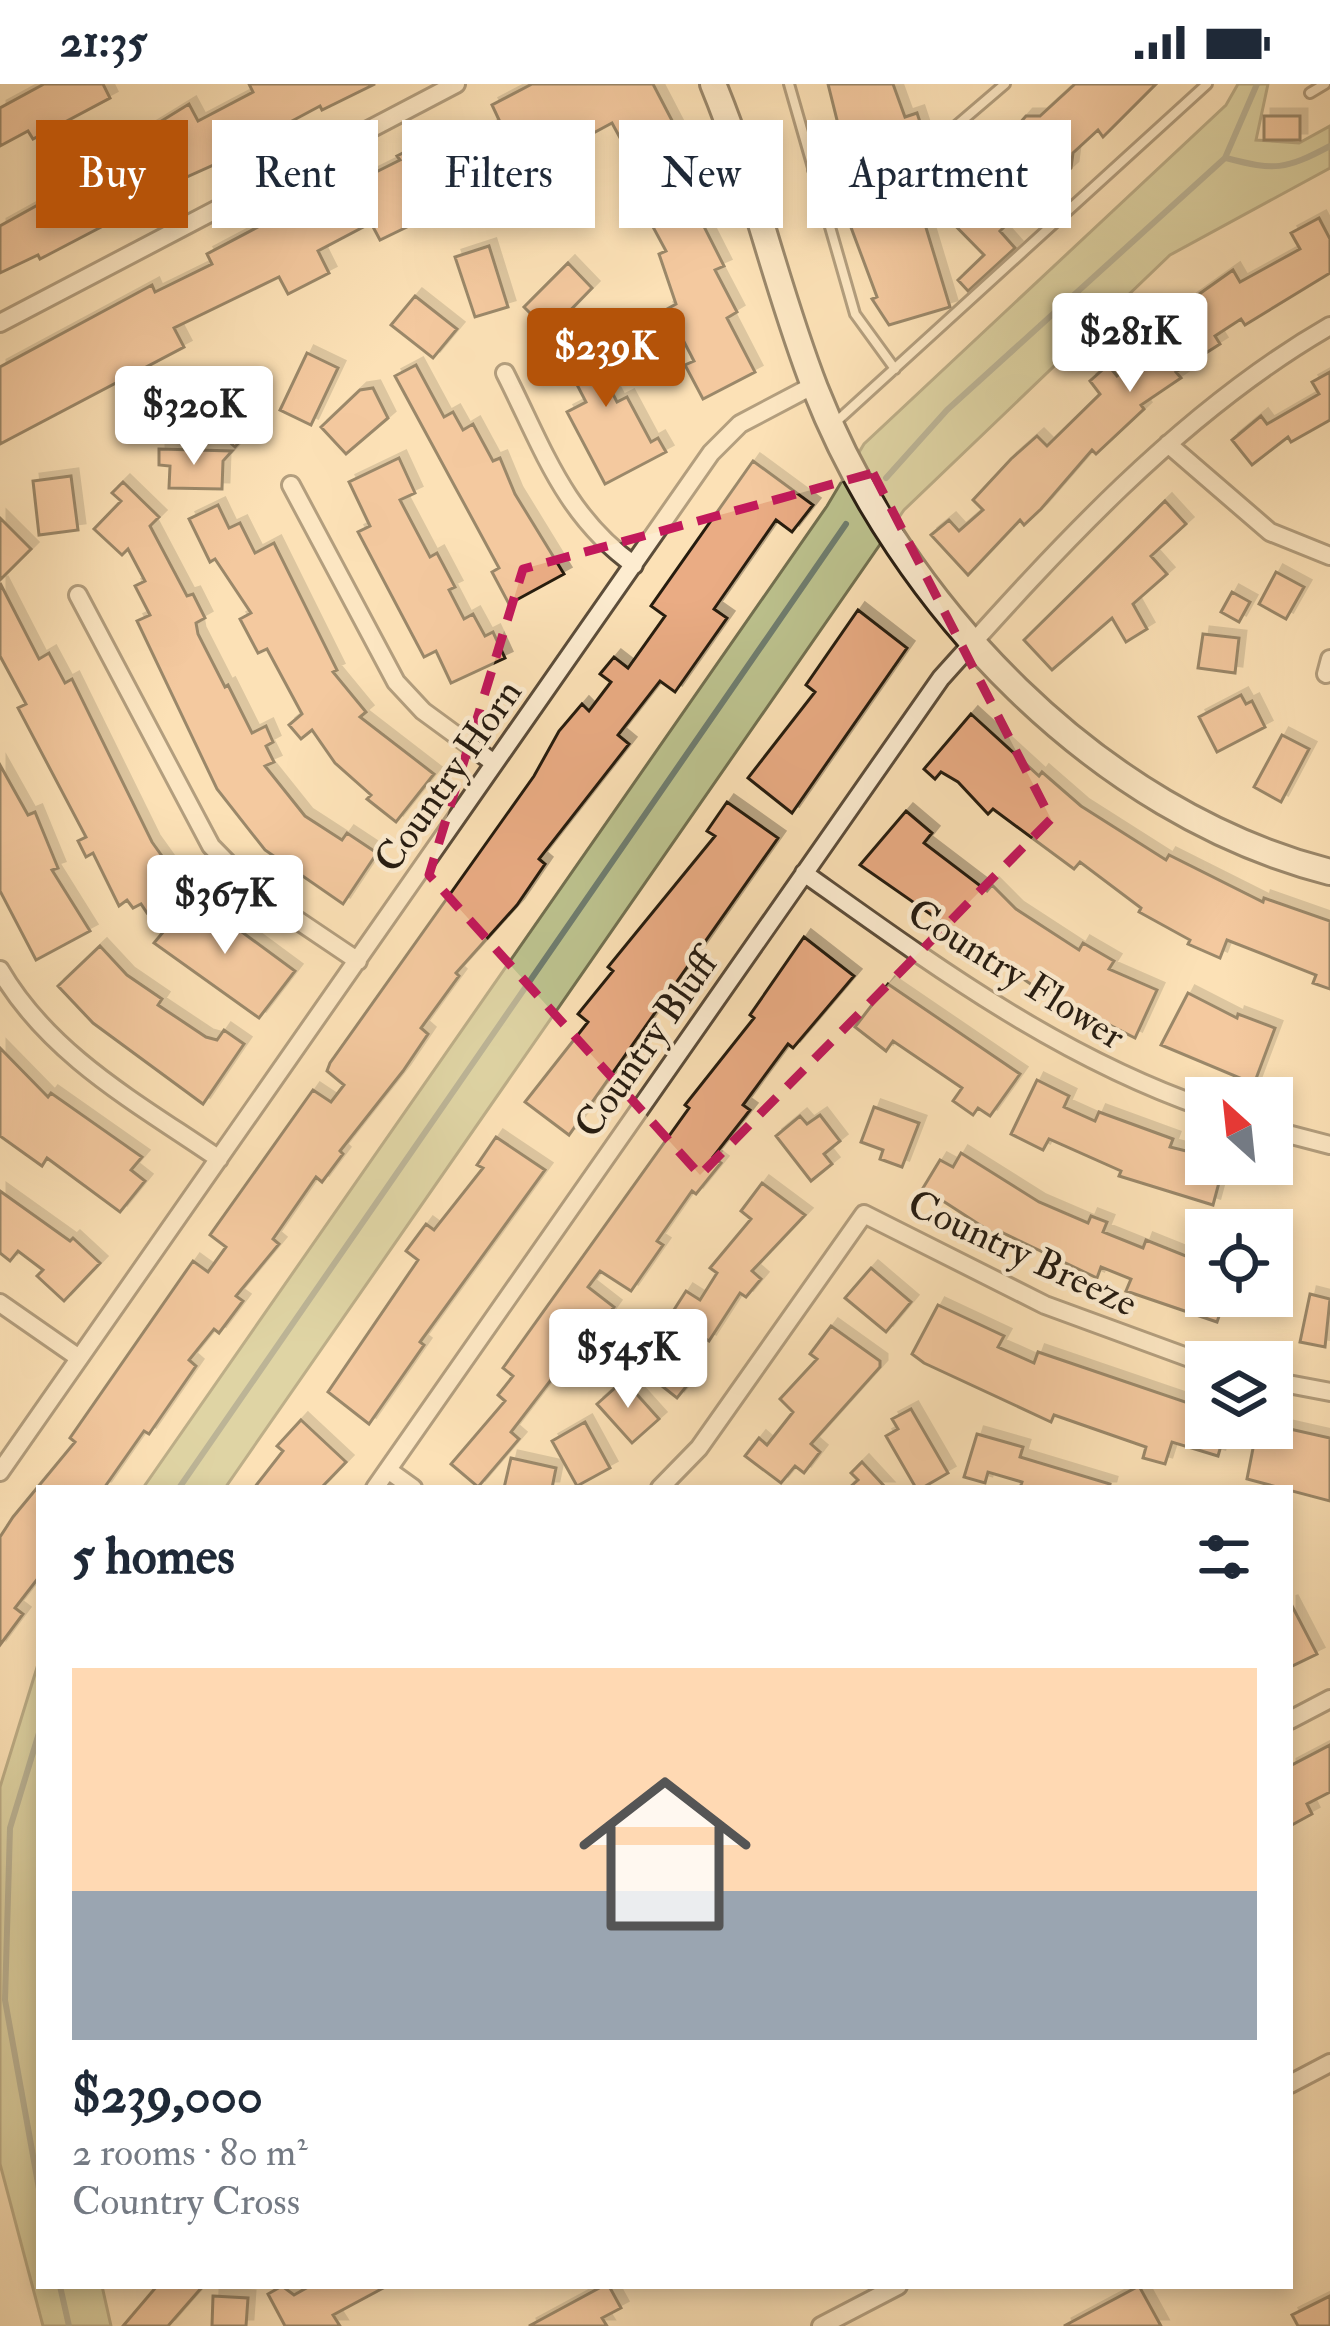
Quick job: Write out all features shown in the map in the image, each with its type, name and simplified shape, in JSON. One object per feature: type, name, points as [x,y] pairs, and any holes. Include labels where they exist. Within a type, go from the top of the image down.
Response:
[{"type":"street","points":[[0,323],[456,84]]},
{"type":"street","points":[[713,84],[814,385],[896,548],[1026,697],[1125,776],[1232,836],[1330,872]]},
{"type":"street","name":"Country Bluff","points":[[377,1485],[941,679],[1168,444],[1254,373],[1330,326]]},
{"type":"street","points":[[506,373],[579,515],[596,538],[634,566]]},
{"type":"street","name":"Country Horn","points":[[0,1472],[711,453],[740,424],[814,385]]},
{"type":"street","points":[[1168,444],[1270,532],[1330,556]]},
{"type":"street","points":[[291,485],[396,682],[423,711],[494,763]]},
{"type":"street","points":[[78,595],[211,846],[257,892],[358,961]]},
{"type":"street","name":"Country Flower","points":[[804,873],[1052,1040],[1111,1072],[1185,1100]]},
{"type":"street","points":[[0,970],[29,1014],[78,1061],[219,1159]]},
{"type":"street","points":[[1293,1135],[1330,1145]]},
{"type":"street","name":"Country Breeze","points":[[664,1485],[699,1448],[864,1214],[1045,1305],[1185,1356]]},
{"type":"street","points":[[0,1303],[79,1358]]},
{"type":"street","points":[[1293,1385],[1330,1392]]},
{"type":"street","points":[[388,1470],[408,1485]]},
{"type":"street","points":[[1293,1718],[1330,1699]]},
{"type":"street","points":[[1293,2082],[1330,2063]]},
{"type":"street","points":[[820,2326],[892,2289]]},
{"type":"lane","points":[[789,84],[807,148]]},
{"type":"lane","points":[[963,120],[1005,84]]},
{"type":"lane","points":[[831,426],[1207,84]]},
{"type":"lane","points":[[1310,93],[1325,84]]},
{"type":"lane","points":[[830,228],[855,314],[895,369]]},
{"type":"highlighted area","points":[[873,473],[1051,819],[700,1175],[429,875],[523,569]]},
{"type":"green space","points":[[1238,84],[1268,84],[1256,140],[1299,143],[1330,126],[1330,168],[1170,255],[904,510],[227,1485],[145,1485],[827,506],[864,444],[1226,105]]},
{"type":"green space","points":[[36,1671],[36,2289],[103,2289],[111,2326],[43,2326],[0,2164],[0,1787]]},
{"type":"building","points":[[44,84],[103,84],[110,98],[69,120],[36,120],[36,137],[28,131],[0,146],[0,108]]},
{"type":"building","points":[[249,84],[375,84],[294,120],[212,120],[212,166],[188,177],[188,120],[163,120],[189,104],[198,121],[253,92]]},
{"type":"building","points":[[532,84],[653,84],[672,120],[619,120],[619,136],[612,123],[595,132],[595,120],[499,120],[492,105]]},
{"type":"building","points":[[828,84],[893,84],[905,117],[917,113],[919,120],[837,120]]},
{"type":"building","points":[[1075,84],[1156,84],[1103,137],[1098,130],[1073,153],[1071,168],[1071,120],[1022,120],[1040,116]]},
{"type":"building","points":[[1264,116],[1300,116],[1300,140],[1264,140]]},
{"type":"building","points":[[402,153],[405,228],[380,240],[374,228],[378,228],[378,171],[400,160],[397,156]]},
{"type":"building","points":[[36,206],[36,228],[99,228],[40,259],[38,255],[0,273],[0,226]]},
{"type":"building","points":[[1319,218],[1330,239],[1330,273],[1245,325],[1241,319],[1215,336],[1220,344],[1176,372],[1181,378],[1141,405],[1144,409],[1096,454],[1092,450],[1041,509],[1024,525],[1020,520],[968,575],[931,535],[949,520],[959,531],[983,510],[973,500],[1037,436],[1047,446],[1100,394],[1090,381],[1108,365],[1117,376],[1170,339],[1167,335],[1175,329],[1167,317],[1233,270],[1240,282],[1300,249],[1291,233]]},
{"type":"building","points":[[256,228],[362,228],[318,251],[329,273],[288,294],[279,277],[174,328],[184,347],[0,444],[0,367],[152,285],[155,292],[212,264],[207,254]]},
{"type":"building","points":[[654,228],[705,228],[724,266],[715,270],[737,312],[727,318],[755,372],[703,399],[685,365],[694,361],[667,309],[676,304],[659,254],[666,251]]},
{"type":"building","points":[[851,228],[926,228],[950,307],[889,325],[872,299],[877,297]]},
{"type":"building","points":[[958,228],[1003,228],[1000,231],[1015,248],[968,291],[958,280],[984,255]]},
{"type":"building","points":[[489,246],[508,307],[475,317],[455,257]]},
{"type":"building","points":[[568,263],[592,288],[549,332],[524,307]]},
{"type":"building","points":[[415,296],[457,329],[433,358],[391,325]]},
{"type":"building","points":[[605,326],[623,359],[601,371],[617,402],[627,397],[651,442],[658,438],[666,452],[605,484],[567,412],[586,402],[559,350]]},
{"type":"building","points":[[307,353],[338,368],[311,425],[280,410]]},
{"type":"building","points":[[416,365],[444,417],[453,412],[463,430],[473,424],[493,461],[500,458],[515,494],[564,574],[509,604],[492,572],[499,568],[395,376]]},
{"type":"building","points":[[1330,372],[1330,420],[1291,442],[1288,437],[1252,465],[1232,440],[1261,416],[1267,424],[1319,394],[1312,382]]},
{"type":"building","points":[[214,377],[261,418],[235,447],[189,406]]},
{"type":"building","points":[[373,388],[388,418],[346,454],[321,427],[360,390]]},
{"type":"building","points":[[159,449],[232,451],[223,461],[222,489],[169,488],[170,466],[159,465]]},
{"type":"building","points":[[399,458],[415,493],[400,500],[430,557],[437,553],[455,587],[449,590],[464,619],[473,614],[485,636],[493,632],[505,658],[451,683],[436,651],[424,657],[358,532],[370,526],[349,482]]},
{"type":"building","points":[[753,461],[813,505],[792,532],[776,520],[714,609],[727,618],[675,692],[660,681],[618,735],[629,744],[539,859],[545,864],[517,905],[456,973],[459,976],[421,1028],[428,1034],[322,1182],[316,1177],[273,1239],[279,1244],[236,1296],[243,1301],[219,1333],[214,1329],[189,1360],[196,1366],[149,1434],[144,1431],[106,1485],[39,1485],[75,1442],[70,1438],[193,1261],[208,1272],[226,1247],[210,1235],[313,1090],[331,1102],[344,1085],[327,1071],[330,1063],[534,776],[559,731],[582,704],[589,711],[611,682],[600,674],[614,657],[628,668],[665,616],[651,606]]},
{"type":"building","points":[[71,476],[78,530],[39,535],[33,481]]},
{"type":"building","points":[[123,482],[159,517],[150,526],[187,596],[193,594],[205,618],[196,623],[198,634],[225,687],[228,685],[252,733],[266,726],[273,742],[266,746],[274,762],[265,766],[305,816],[342,840],[347,833],[377,853],[343,904],[265,850],[217,789],[137,621],[150,615],[135,586],[145,581],[128,549],[122,555],[94,529],[121,501],[112,493]]},
{"type":"building","points":[[1165,501],[1186,524],[1151,556],[1167,574],[1133,604],[1147,629],[1126,642],[1112,618],[1052,670],[1024,640]]},
{"type":"building","points":[[218,505],[229,528],[240,523],[255,553],[274,543],[337,670],[333,672],[366,712],[360,717],[434,774],[396,822],[367,799],[371,795],[335,763],[312,730],[301,739],[289,725],[302,714],[267,649],[258,653],[240,619],[251,613],[215,559],[210,562],[189,519]]},
{"type":"building","points":[[0,518],[31,549],[0,580]]},
{"type":"building","points":[[1276,572],[1304,587],[1286,619],[1259,604]]},
{"type":"building","points":[[0,583],[39,659],[49,653],[65,683],[72,679],[152,842],[184,887],[147,913],[141,904],[133,908],[127,900],[119,906],[93,853],[86,857],[78,841],[86,837],[18,708],[26,704],[0,656]]},
{"type":"building","points":[[1232,592],[1250,602],[1239,622],[1221,612]]},
{"type":"building","points":[[858,610],[907,648],[792,813],[748,778],[815,692],[806,685]]},
{"type":"building","points":[[1203,634],[1239,638],[1235,673],[1198,668]]},
{"type":"building","points":[[1241,695],[1246,704],[1252,701],[1265,727],[1217,752],[1199,717]]},
{"type":"building","points":[[971,714],[1039,776],[1042,772],[1081,806],[1166,860],[1169,855],[1263,902],[1264,898],[1330,921],[1330,989],[1313,983],[1316,975],[1227,940],[1220,958],[1188,944],[1190,940],[1139,912],[1141,908],[1080,862],[1074,869],[993,809],[988,814],[958,782],[941,772],[935,779],[924,769]]},
{"type":"building","points":[[1282,735],[1309,749],[1281,802],[1254,787]]},
{"type":"building","points":[[0,765],[28,815],[35,812],[58,868],[52,870],[90,931],[36,960],[0,891]]},
{"type":"building","points":[[727,802],[778,838],[569,1135],[525,1102],[588,1022],[578,1014],[613,971],[608,967],[715,836],[707,831]]},
{"type":"building","points":[[906,811],[932,833],[924,843],[987,891],[992,885],[1016,909],[1079,950],[1083,943],[1114,961],[1109,969],[1157,990],[1135,1038],[1032,985],[860,865]]},
{"type":"building","points":[[193,896],[295,971],[259,1018],[154,943]]},
{"type":"building","points":[[804,937],[854,976],[793,1048],[788,1044],[743,1105],[750,1110],[713,1157],[721,1163],[696,1194],[692,1191],[657,1241],[663,1245],[631,1291],[600,1271],[588,1287],[614,1307],[570,1368],[558,1360],[553,1364],[557,1372],[511,1432],[519,1439],[476,1485],[451,1464],[505,1401],[498,1395],[513,1376],[503,1368],[689,1108],[685,1105],[754,1018],[750,1015]]},
{"type":"building","points":[[100,946],[127,975],[162,999],[158,1005],[206,1037],[217,1040],[224,1030],[244,1044],[203,1104],[93,1023],[58,986]]},
{"type":"building","points":[[888,984],[1020,1074],[990,1116],[978,1108],[973,1115],[953,1101],[962,1088],[893,1041],[886,1051],[855,1027]]},
{"type":"building","points":[[1188,993],[1237,1018],[1238,1014],[1275,1028],[1257,1077],[1237,1077],[1161,1045]]},
{"type":"building","points":[[0,1048],[48,1097],[51,1093],[142,1157],[131,1170],[145,1181],[120,1212],[47,1158],[42,1166],[0,1136]]},
{"type":"building","points":[[1037,1080],[1069,1096],[1064,1107],[1095,1121],[1099,1112],[1173,1139],[1170,1147],[1185,1151],[1185,1185],[1218,1185],[1213,1205],[1119,1176],[1121,1171],[1049,1139],[1043,1150],[1011,1134]]},
{"type":"building","points":[[874,1107],[919,1123],[902,1167],[880,1159],[883,1150],[861,1142]]},
{"type":"building","points":[[820,1115],[840,1141],[824,1154],[832,1164],[811,1181],[776,1136],[800,1116],[807,1124]]},
{"type":"building","points":[[496,1137],[545,1170],[420,1342],[424,1345],[369,1424],[328,1392],[418,1260],[406,1251],[426,1224],[434,1230],[483,1168],[477,1165]]},
{"type":"building","points":[[961,1153],[1039,1202],[1088,1223],[1091,1216],[1107,1222],[1103,1232],[1143,1248],[1146,1240],[1185,1256],[1185,1311],[1126,1291],[1131,1279],[1101,1267],[1097,1278],[1003,1233],[1000,1238],[923,1188],[940,1160],[953,1167]]},
{"type":"building","points":[[762,1183],[805,1215],[752,1271],[761,1279],[746,1297],[740,1293],[709,1341],[670,1316],[686,1291],[700,1300],[717,1273],[710,1268],[751,1219],[741,1211]]},
{"type":"building","points":[[0,1191],[70,1241],[73,1238],[100,1263],[64,1301],[37,1276],[43,1270],[18,1251],[10,1261],[0,1253]]},
{"type":"building","points":[[871,1268],[911,1302],[886,1332],[845,1298]]},
{"type":"building","points":[[1310,1294],[1330,1299],[1325,1347],[1300,1342]]},
{"type":"building","points":[[938,1305],[1004,1336],[998,1347],[1034,1363],[1038,1352],[1185,1402],[1185,1446],[1172,1442],[1165,1464],[1143,1458],[1146,1447],[1054,1415],[1051,1422],[912,1354]]},
{"type":"building","points":[[831,1326],[880,1361],[880,1367],[811,1444],[820,1452],[804,1473],[795,1466],[781,1483],[745,1456],[759,1438],[767,1445],[793,1412],[780,1399],[817,1359],[810,1354]]},
{"type":"building","points":[[651,1336],[697,1373],[677,1398],[634,1364]]},
{"type":"building","points":[[624,1380],[659,1419],[632,1443],[597,1404]]},
{"type":"building","points":[[911,1409],[948,1473],[927,1485],[914,1485],[886,1436],[898,1429],[892,1419]]},
{"type":"building","points":[[301,1420],[346,1462],[324,1485],[256,1485],[283,1451],[277,1446]]},
{"type":"building","points":[[585,1422],[610,1468],[576,1485],[552,1441]]},
{"type":"building","points":[[1293,1430],[1330,1438],[1330,1501],[1293,1491],[1293,1485],[1247,1479],[1253,1449],[1293,1449]]},
{"type":"building","points":[[977,1434],[1023,1447],[1020,1457],[1110,1484],[1021,1485],[988,1472],[985,1483],[964,1477]]},
{"type":"building","points":[[511,1458],[556,1468],[553,1485],[505,1485]]},
{"type":"building","points":[[862,1462],[883,1485],[852,1485],[858,1480],[851,1473]]},
{"type":"building","points":[[36,1489],[36,1581],[15,1608],[23,1614],[0,1645],[0,1537]]},
{"type":"building","points":[[1293,1608],[1317,1654],[1293,1666]]},
{"type":"building","points":[[1330,1745],[1330,1792],[1307,1804],[1312,1814],[1293,1824],[1293,1764]]},
{"type":"building","points":[[154,2289],[200,2289],[168,2326],[123,2326]]},
{"type":"building","points":[[277,2289],[294,2295],[305,2289],[381,2289],[333,2315],[340,2326],[285,2326],[268,2294]]},
{"type":"building","points":[[597,2289],[611,2289],[621,2308],[602,2318],[607,2326],[529,2326]]},
{"type":"building","points":[[1141,2289],[1161,2326],[1064,2326]]},
{"type":"building","points":[[213,2296],[248,2298],[246,2326],[212,2326]]},
{"type":"building","points":[[1330,2296],[1330,2326],[1298,2326],[1292,2315]]},
{"type":"waterway","points":[[886,478],[947,410],[1225,158],[1257,84]]},
{"type":"waterway","points":[[1226,158],[1280,166],[1330,146]]},
{"type":"waterway","points":[[181,1485],[846,524]]},
{"type":"waterway","points":[[36,1743],[10,1828],[5,2000],[36,2172]]},
{"type":"waterway","points":[[61,2289],[69,2326]]}]
